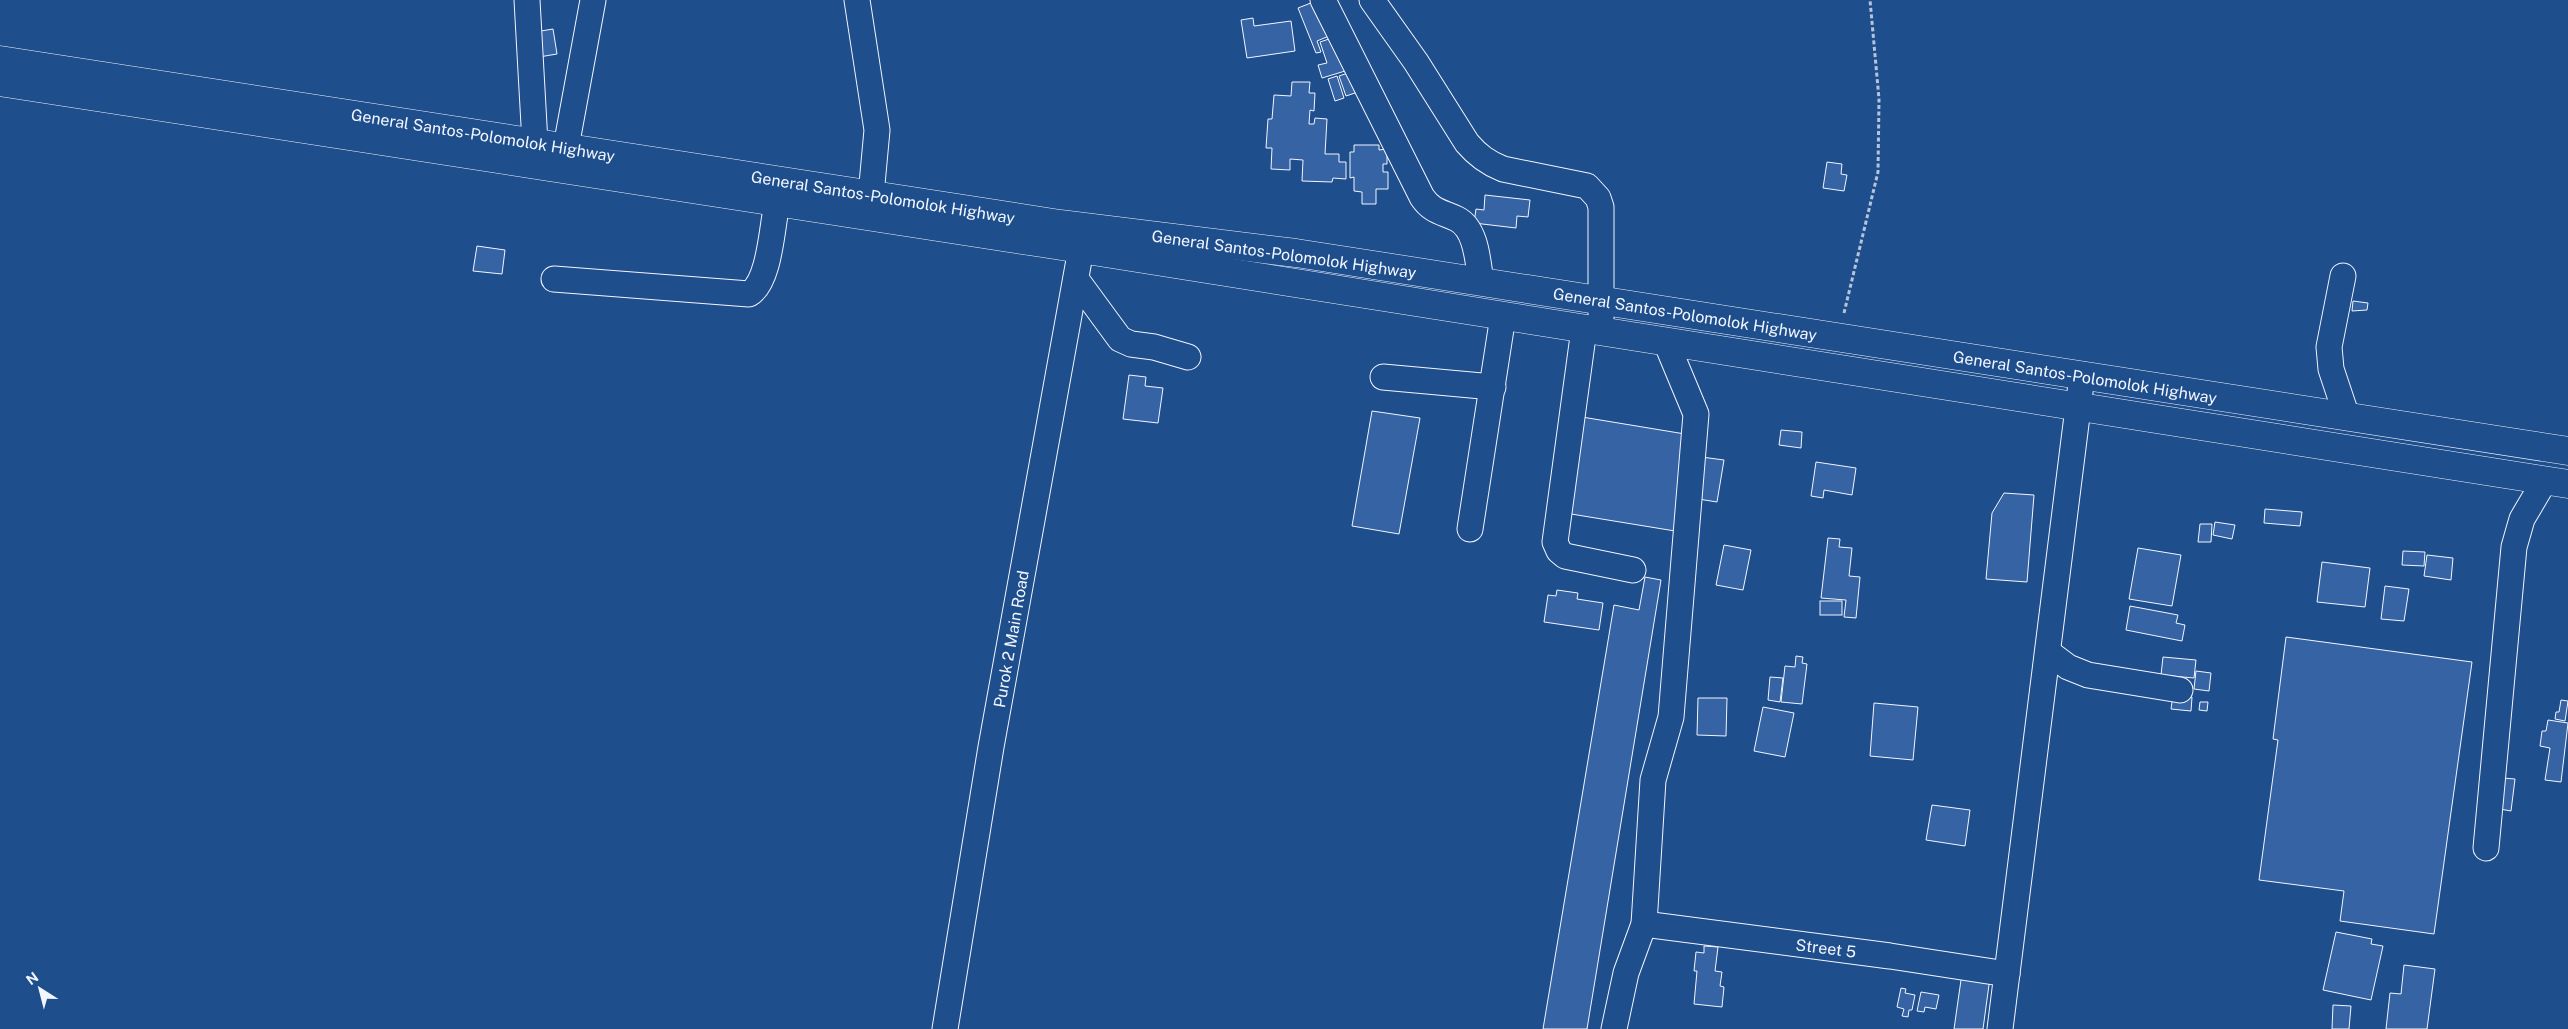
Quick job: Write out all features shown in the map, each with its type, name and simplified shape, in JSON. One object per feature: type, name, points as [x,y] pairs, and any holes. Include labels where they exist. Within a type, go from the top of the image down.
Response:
[{"type":"highway","name":"General Santos-Polomolok Highway","points":[[0,60],[1060,224],[1296,253],[2568,451]]},
{"type":"highway","points":[[0,82],[1081,249],[2556,482]]},
{"type":"street","points":[[528,0],[535,143]]},
{"type":"street","points":[[566,148],[593,0]]},
{"type":"street","points":[[857,0],[877,130],[870,195]]},
{"type":"street","points":[[1323,0],[1422,197],[1434,210],[1458,219],[1470,232],[1482,282]]},
{"type":"street","points":[[1372,0],[1416,62],[1467,144],[1477,155],[1490,164],[1503,169],[1587,186],[1593,191],[1602,207],[1602,301],[1593,330],[1555,542],[1559,551],[1565,556],[1633,570]]},
{"type":"street","points":[[554,279],[749,294],[756,290],[763,278],[776,202]]},
{"type":"street","name":"Purok 2 Main Road","points":[[945,1029],[992,747],[1081,249]]},
{"type":"street","points":[[2343,276],[2329,347],[2331,369],[2347,417]]},
{"type":"street","points":[[1076,279],[1120,339],[1131,344],[1154,347],[1188,357]]},
{"type":"street","points":[[1470,529],[1503,316]]},
{"type":"street","points":[[1614,1029],[1626,973],[1644,924],[1654,780],[1671,717],[1696,414],[1666,342]]},
{"type":"street","points":[[2000,1029],[2082,376]]},
{"type":"street","points":[[1383,377],[1493,387]]},
{"type":"street","points":[[2486,848],[2514,547],[2522,519],[2556,482]]},
{"type":"street","points":[[2048,652],[2068,667],[2088,675],[2180,690]]},
{"type":"street","name":"Street 5","points":[[1644,924],[1890,956],[2007,974]]},
{"type":"path","points":[[1838,338],[1878,172],[1879,99],[1870,0]]},
{"type":"building","points":[[1316,1],[1329,36],[1317,41],[1321,52],[1316,53],[1298,8]]},
{"type":"building","points":[[1253,18],[1254,26],[1291,21],[1295,51],[1247,58],[1241,20]]},
{"type":"building","points":[[553,29],[557,54],[539,57],[535,32]]},
{"type":"building","points":[[1335,37],[1345,71],[1322,78],[1318,65],[1327,63],[1320,42]]},
{"type":"building","points":[[1348,73],[1351,84],[1361,81],[1364,90],[1346,96],[1339,76]]},
{"type":"building","points":[[1337,76],[1344,98],[1335,101],[1328,79]]},
{"type":"building","points":[[1292,82],[1310,82],[1309,93],[1315,93],[1314,111],[1310,110],[1309,124],[1314,124],[1315,118],[1327,119],[1325,154],[1339,154],[1339,162],[1346,162],[1346,179],[1333,178],[1332,182],[1302,181],[1303,160],[1290,159],[1290,170],[1271,169],[1272,148],[1266,148],[1268,119],[1272,119],[1274,95],[1291,96]]},
{"type":"building","points":[[1354,145],[1379,145],[1379,150],[1387,149],[1387,164],[1383,164],[1383,172],[1388,172],[1388,189],[1376,189],[1376,204],[1362,204],[1362,192],[1354,191],[1354,177],[1350,178],[1350,152],[1354,152]]},
{"type":"building","points":[[1827,162],[1842,164],[1841,174],[1847,175],[1844,191],[1823,188]]},
{"type":"building","points":[[1485,195],[1530,200],[1528,217],[1517,216],[1516,228],[1474,223],[1476,209],[1484,210]]},
{"type":"building","points":[[477,246],[505,250],[502,274],[473,271]]},
{"type":"building","points":[[2353,301],[2368,303],[2367,310],[2352,311]]},
{"type":"building","points":[[1129,375],[1146,377],[1145,386],[1163,388],[1158,423],[1123,419]]},
{"type":"building","points":[[1372,411],[1420,418],[1399,534],[1352,526]]},
{"type":"building","points":[[1576,416],[1691,435],[1675,531],[1559,512]]},
{"type":"building","points":[[1781,430],[1802,432],[1801,448],[1779,445]]},
{"type":"building","points":[[1694,456],[1724,460],[1717,502],[1686,497]]},
{"type":"building","points":[[1816,462],[1856,468],[1852,495],[1824,490],[1823,498],[1811,496]]},
{"type":"building","points":[[2004,493],[2034,495],[2027,582],[1986,579],[1992,513]]},
{"type":"building","points":[[2265,509],[2302,512],[2300,526],[2264,523]]},
{"type":"building","points":[[2215,522],[2235,525],[2232,539],[2213,535]]},
{"type":"building","points":[[2200,524],[2212,524],[2211,542],[2198,542]]},
{"type":"building","points":[[1828,538],[1840,539],[1839,547],[1852,548],[1849,576],[1860,577],[1856,618],[1844,617],[1846,600],[1821,598]]},
{"type":"building","points":[[1724,545],[1751,550],[1743,590],[1716,585]]},
{"type":"building","points":[[2138,548],[2181,555],[2172,606],[2129,599]]},
{"type":"building","points":[[2403,551],[2425,552],[2424,566],[2402,565]]},
{"type":"building","points":[[2427,555],[2453,558],[2451,580],[2424,576]]},
{"type":"building","points":[[2322,562],[2370,568],[2365,607],[2317,602]]},
{"type":"building","points":[[1645,577],[1661,580],[1587,1029],[1543,1029],[1614,605],[1639,610]]},
{"type":"building","points":[[2385,586],[2409,589],[2404,621],[2381,619]]},
{"type":"building","points":[[1557,590],[1578,593],[1577,599],[1603,603],[1599,630],[1544,622],[1548,595],[1556,596]]},
{"type":"building","points":[[1820,601],[1842,601],[1842,615],[1820,615]]},
{"type":"building","points":[[2130,606],[2178,615],[2176,623],[2185,625],[2182,641],[2126,630]]},
{"type":"building","points":[[2286,637],[2472,662],[2434,934],[2340,921],[2344,891],[2259,880],[2278,740],[2273,739]]},
{"type":"building","points":[[1796,656],[1803,657],[1802,663],[1807,664],[1802,704],[1781,702],[1785,666],[1795,667]]},
{"type":"building","points":[[2163,657],[2196,660],[2194,678],[2161,675]]},
{"type":"building","points":[[2196,671],[2211,673],[2209,691],[2194,689]]},
{"type":"building","points":[[1770,677],[1783,678],[1780,702],[1768,700]]},
{"type":"building","points":[[2173,695],[2192,697],[2191,711],[2171,709]]},
{"type":"building","points":[[1698,698],[1727,698],[1726,736],[1697,735]]},
{"type":"building","points":[[2561,700],[2568,701],[2565,721],[2555,719],[2556,712],[2559,712]]},
{"type":"building","points":[[2200,702],[2208,702],[2207,711],[2199,710]]},
{"type":"building","points":[[1874,703],[1918,707],[1913,760],[1870,756]]},
{"type":"building","points":[[1763,707],[1794,713],[1785,757],[1754,751]]},
{"type":"building","points":[[2548,720],[2568,723],[2561,782],[2545,780],[2550,748],[2540,746],[2542,731],[2546,731]]},
{"type":"building","points":[[2503,778],[2515,779],[2511,811],[2500,809]]},
{"type":"building","points":[[1932,805],[1970,810],[1965,846],[1926,840]]},
{"type":"building","points":[[2336,932],[2372,939],[2371,944],[2383,946],[2371,1000],[2323,990]]},
{"type":"building","points":[[1704,946],[1718,947],[1715,971],[1722,972],[1720,986],[1724,987],[1722,1007],[1694,1004],[1697,971],[1694,971],[1696,952],[1704,953]]},
{"type":"building","points":[[2404,965],[2435,969],[2427,1029],[2386,1029],[2390,993],[2401,994]]},
{"type":"building","points":[[1963,966],[1991,970],[1983,1029],[1954,1029]]},
{"type":"building","points":[[1901,988],[1906,989],[1905,993],[1915,995],[1912,1010],[1909,1010],[1908,1017],[1902,1016],[1904,1009],[1897,1007]]},
{"type":"building","points":[[1921,992],[1939,995],[1936,1009],[1925,1007],[1924,1012],[1917,1011]]},
{"type":"building","points":[[2333,1005],[2351,1006],[2349,1029],[2332,1029]]}]
